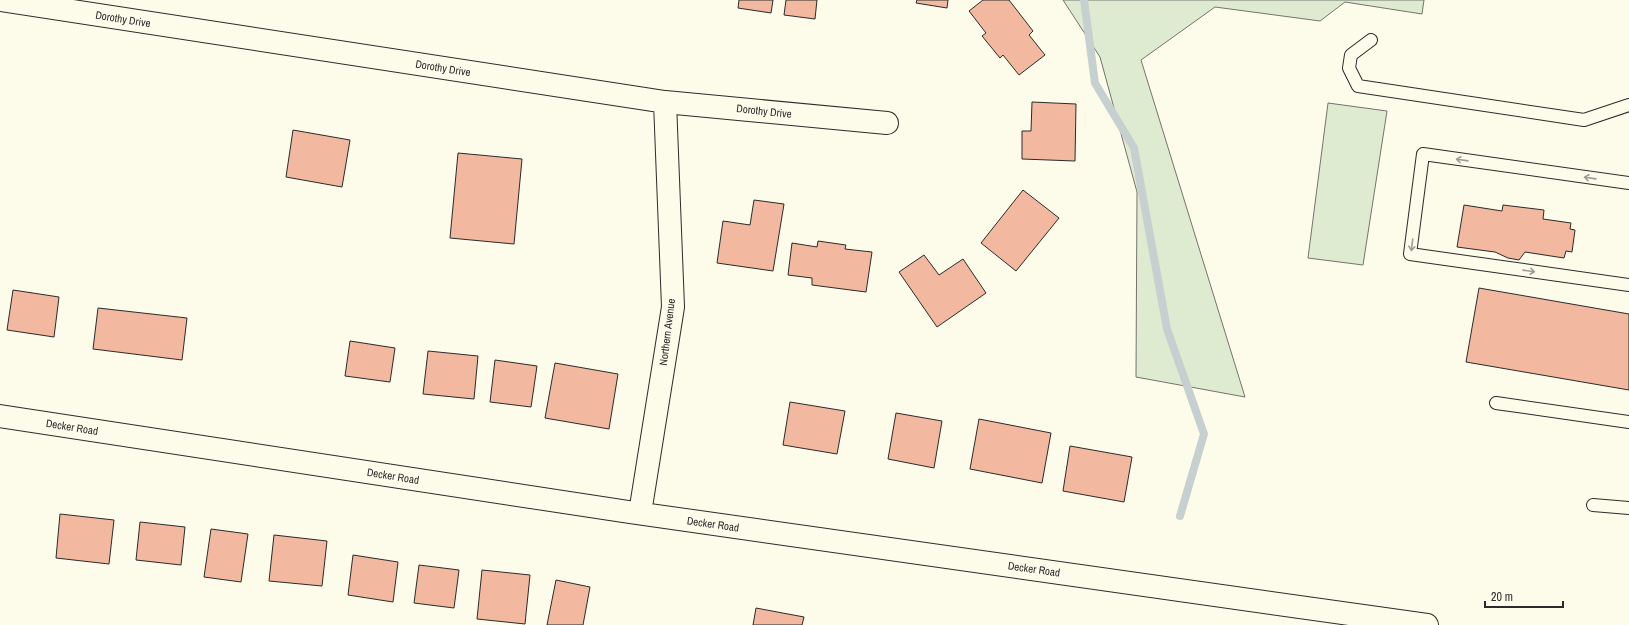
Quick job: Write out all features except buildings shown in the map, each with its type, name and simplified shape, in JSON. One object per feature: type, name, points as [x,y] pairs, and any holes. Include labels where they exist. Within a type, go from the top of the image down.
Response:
[{"type":"street","name":"Dorothy Drive","points":[[1,0],[665,102],[887,123]]},
{"type":"street","name":"Northern Avenue","points":[[640,513],[673,307],[665,102]]},
{"type":"street","name":"Decker Road","points":[[0,416],[640,513],[1427,625]]},
{"type":"lane","points":[[1371,40],[1351,55],[1349,68],[1358,86],[1584,120],[1629,105]]},
{"type":"lane","points":[[1629,184],[1423,154],[1410,254],[1629,285]]},
{"type":"lane","points":[[1496,403],[1629,422]]},
{"type":"lane","points":[[1593,505],[1629,508]]},
{"type":"green space","points":[[1063,0],[1424,0],[1422,14],[1345,2],[1320,21],[1215,7],[1141,60],[1245,397],[1136,377],[1137,192],[1100,57]]},
{"type":"green space","points":[[1328,103],[1387,111],[1363,265],[1308,258]]},
{"type":"waterway","points":[[1084,0],[1095,83],[1134,148],[1167,329],[1204,434],[1180,516]]}]
